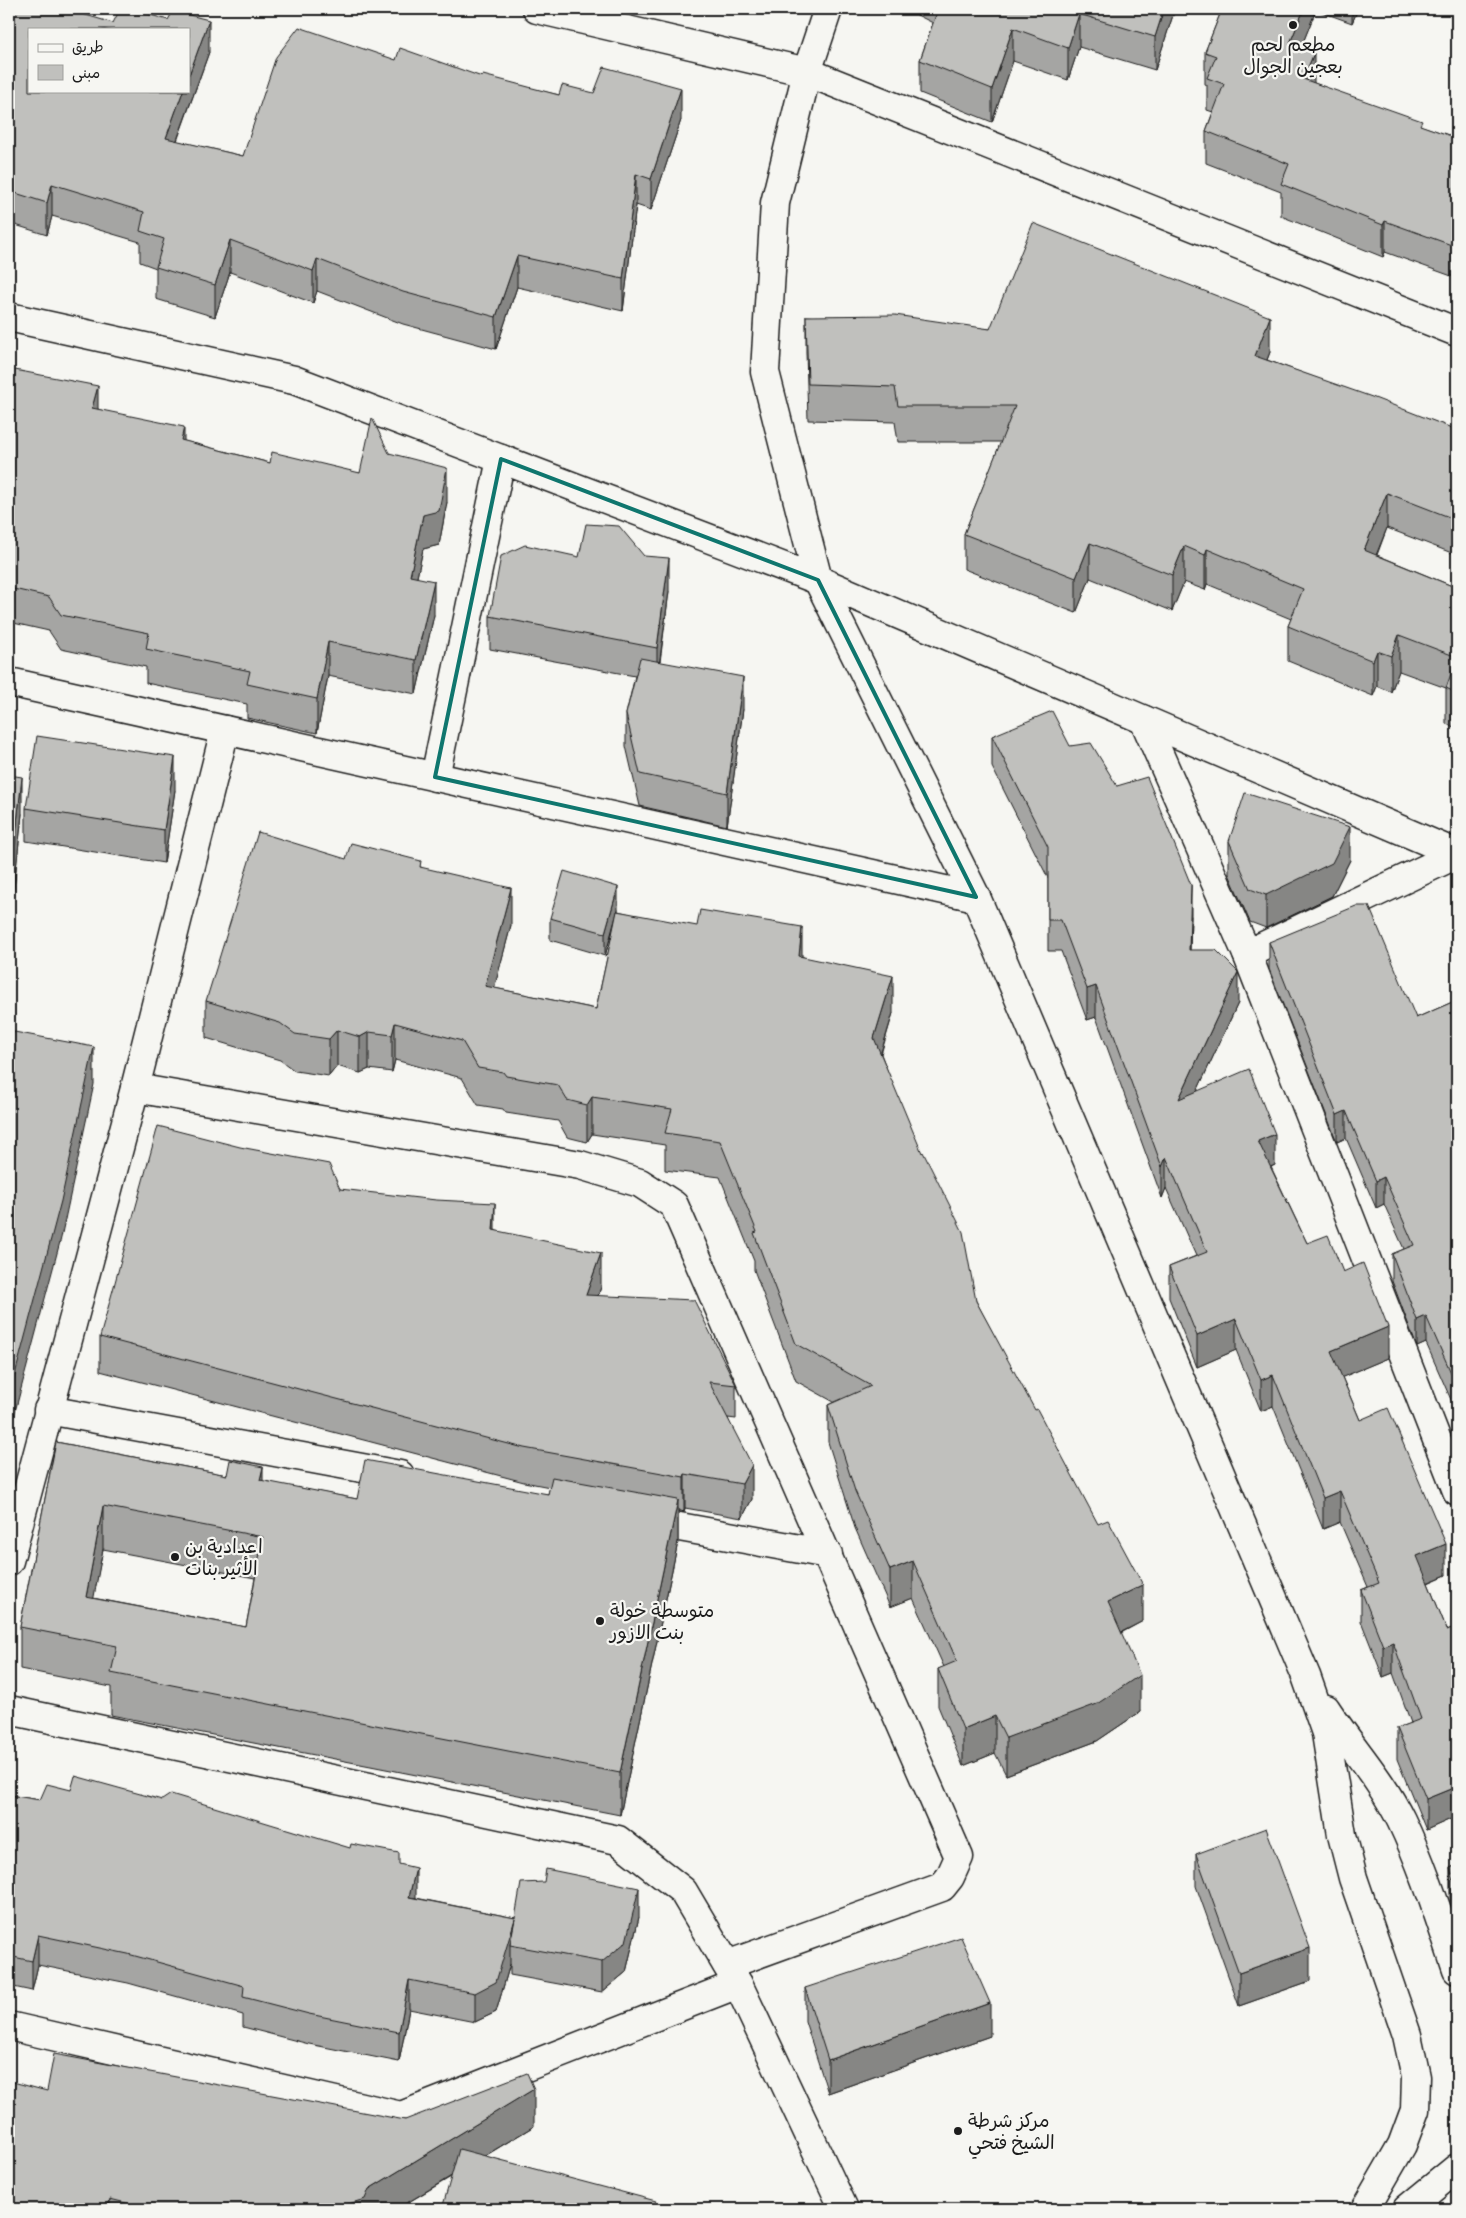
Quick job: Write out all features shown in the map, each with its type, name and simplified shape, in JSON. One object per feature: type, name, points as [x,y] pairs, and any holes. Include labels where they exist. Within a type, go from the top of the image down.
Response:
[{"type":"main road","points":[[537,9],[807,72],[1457,332]]},
{"type":"main road","points":[[828,9],[807,72],[775,203],[765,372],[818,580],[976,897],[1306,1676],[1326,1733],[1342,1835],[1353,1878],[1407,2035],[1416,2077],[1415,2110],[1402,2145],[1364,2209]]},
{"type":"main road","points":[[9,317],[294,380],[818,580],[1457,854],[1247,954]]},
{"type":"main road","points":[[435,777],[501,460]]},
{"type":"main road","points":[[9,682],[976,897]]},
{"type":"main road","points":[[1144,720],[1247,954],[1457,1491]]},
{"type":"main road","points":[[9,1561],[20,1470],[48,1410],[135,1088],[225,730]]},
{"type":"main road","points":[[9,2026],[401,2116],[942,1887],[950,1877],[959,1857],[674,1204],[640,1183],[580,1165],[135,1088]]},
{"type":"main road","points":[[48,1410],[428,1480]]},
{"type":"main road","points":[[613,1514],[828,1554]]},
{"type":"main road","points":[[1306,1676],[1343,1735],[1376,1777],[1401,1819],[1420,1863],[1457,1970]]},
{"type":"main road","points":[[9,1710],[618,1840],[683,1891],[733,1975],[844,2209]]},
{"type":"main road","points":[[1407,2209],[1457,2168]]},
{"type":"highlighted area","points":[[501,459],[818,580],[976,897],[435,777]]},
{"type":"building","points":[[9,9],[65,9],[113,23],[120,9],[130,9],[168,20],[173,11],[209,20],[190,72],[190,28],[28,28],[28,92],[183,92],[166,138],[243,156],[276,57],[299,27],[396,60],[400,48],[482,77],[483,75],[559,95],[562,85],[594,93],[604,67],[681,88],[651,179],[636,174],[623,279],[517,256],[496,317],[403,292],[317,259],[313,271],[230,240],[215,285],[156,267],[164,239],[140,231],[144,212],[52,184],[47,203],[9,191]]},
{"type":"building","points":[[938,9],[1164,9],[1155,37],[1079,14],[1068,48],[1013,28],[992,89],[920,60]]},
{"type":"building","points":[[1222,9],[1304,9],[1290,43],[1314,53],[1303,79],[1422,121],[1420,125],[1457,138],[1457,247],[1385,221],[1383,225],[1281,184],[1289,164],[1206,131],[1224,84],[1207,78],[1216,56],[1205,52]]},
{"type":"building","points":[[1033,223],[1270,317],[1255,356],[1372,397],[1457,430],[1457,520],[1387,493],[1364,550],[1457,588],[1457,657],[1399,635],[1391,656],[1377,651],[1373,661],[1288,626],[1303,589],[1207,549],[1205,555],[1184,546],[1172,575],[1090,543],[1076,578],[964,534],[1015,406],[898,406],[895,387],[808,384],[806,316],[895,315],[990,329]]},
{"type":"building","points":[[15,370],[98,386],[92,408],[184,427],[181,440],[270,463],[272,452],[360,473],[372,418],[389,453],[447,468],[439,511],[423,515],[410,576],[434,581],[416,660],[328,642],[317,699],[247,684],[250,671],[146,649],[149,633],[61,615],[49,597],[9,588],[9,372],[14,373]]},
{"type":"building","points":[[586,524],[619,526],[644,556],[669,558],[657,648],[490,616],[501,556],[525,545],[579,557]]},
{"type":"building","points":[[1457,657],[1457,693],[1446,688]]},
{"type":"building","points":[[640,658],[743,677],[727,793],[640,774],[626,714]]},
{"type":"building","points":[[1052,711],[1070,746],[1091,743],[1117,786],[1147,777],[1191,885],[1189,950],[1216,950],[1238,972],[1179,1099],[1249,1069],[1275,1134],[1258,1141],[1307,1243],[1328,1235],[1343,1272],[1363,1263],[1388,1327],[1331,1351],[1360,1420],[1388,1408],[1446,1544],[1417,1556],[1447,1630],[1457,1626],[1457,1800],[1453,1788],[1426,1799],[1397,1728],[1421,1719],[1393,1642],[1383,1646],[1361,1590],[1379,1583],[1340,1491],[1323,1498],[1273,1375],[1261,1380],[1236,1319],[1197,1336],[1169,1267],[1207,1252],[1166,1157],[1162,1167],[1096,986],[1087,989],[1061,920],[1048,920],[1048,847],[992,736]]},
{"type":"building","points":[[37,736],[175,757],[164,830],[26,808]]},
{"type":"building","points":[[9,775],[22,777],[10,888],[9,888]]},
{"type":"building","points":[[1245,793],[1350,827],[1332,863],[1266,895],[1250,889],[1229,841]]},
{"type":"building","points":[[258,832],[346,859],[351,843],[421,861],[420,867],[511,888],[485,986],[596,1009],[617,911],[697,926],[700,910],[802,927],[799,956],[893,976],[874,1038],[922,1153],[963,1232],[976,1301],[1035,1410],[1037,1409],[1098,1524],[1108,1520],[1143,1585],[1108,1602],[1140,1675],[1097,1704],[1006,1738],[995,1716],[963,1729],[938,1669],[957,1661],[913,1561],[890,1570],[855,1491],[828,1405],[871,1386],[796,1344],[754,1233],[757,1232],[720,1141],[665,1133],[672,1109],[592,1097],[587,1105],[567,1100],[558,1085],[506,1076],[503,1072],[478,1068],[462,1041],[395,1023],[392,1035],[369,1032],[360,1037],[337,1030],[329,1039],[295,1034],[280,1023],[206,1001]]},
{"type":"building","points":[[564,871],[618,887],[605,933],[550,918]]},
{"type":"building","points":[[1356,906],[1369,906],[1416,1018],[1457,1000],[1457,1384],[1426,1316],[1417,1320],[1392,1254],[1414,1245],[1384,1177],[1376,1181],[1346,1111],[1337,1115],[1269,942]]},
{"type":"building","points":[[9,1031],[94,1047],[61,1201],[13,1382],[9,1385]]},
{"type":"building","points":[[158,1126],[240,1147],[329,1164],[340,1189],[436,1200],[495,1203],[493,1230],[601,1253],[586,1295],[694,1300],[736,1385],[709,1382],[752,1465],[742,1484],[685,1474],[684,1477],[524,1448],[100,1337]]},
{"type":"building","points":[[56,1442],[227,1475],[230,1460],[263,1467],[260,1480],[357,1499],[365,1460],[548,1494],[552,1477],[678,1500],[620,1773],[111,1673],[117,1646],[20,1627]],"holes":[[[103,1506],[263,1537],[246,1627],[86,1597]]]},
{"type":"building","points":[[75,1776],[162,1800],[171,1794],[350,1848],[351,1844],[399,1853],[399,1864],[416,1868],[409,1897],[515,1918],[521,1883],[544,1882],[546,1869],[639,1888],[626,1942],[602,1962],[510,1945],[515,1919],[496,1982],[475,1993],[409,1980],[399,2032],[309,2014],[243,1997],[244,1986],[128,1954],[38,1935],[32,1961],[9,1956],[9,1795],[40,1800],[47,1784],[71,1790]]},
{"type":"building","points":[[1266,1828],[1310,1948],[1239,1973],[1196,1854]]},
{"type":"building","points":[[1457,1865],[1457,1891],[1450,1868]]},
{"type":"building","points":[[961,1937],[990,2003],[828,2060],[805,1988]]},
{"type":"building","points":[[54,2054],[405,2120],[527,2073],[534,2089],[369,2189],[365,2199],[331,2209],[150,2209],[110,2199],[107,2209],[9,2209],[9,2081],[47,2091]]},
{"type":"building","points":[[459,2149],[656,2201],[654,2209],[442,2209]]},
{"type":"place","name":"مطعم لحم بعجين الجوال","points":[[1293,25]]},
{"type":"place","name":"اعدادية بن الأثير بنات","points":[[175,1557]]},
{"type":"place","name":"متوسطة خولة بنت الازور","points":[[600,1621]]},
{"type":"place","name":"مركز شرطة الشيخ فتحي","points":[[958,2131]]}]
